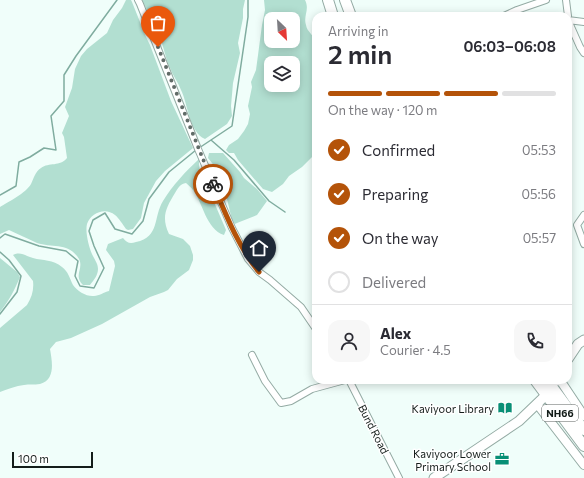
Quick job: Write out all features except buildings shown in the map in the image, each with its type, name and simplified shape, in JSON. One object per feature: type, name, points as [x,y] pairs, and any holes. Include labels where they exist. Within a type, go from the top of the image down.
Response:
[{"type":"highway","points":[[328,0],[332,12]]},
{"type":"highway","points":[[345,0],[350,12]]},
{"type":"highway","name":"NH66","points":[[538,384],[584,446]]},
{"type":"highway","name":"NH66","points":[[557,384],[584,430]]},
{"type":"main road","points":[[572,353],[578,344],[584,340]]},
{"type":"main road","points":[[434,478],[519,421],[540,401]]},
{"type":"street","points":[[138,0],[198,149],[232,228],[248,259],[259,272],[301,307],[312,323]]},
{"type":"street","points":[[513,12],[546,0]]},
{"type":"street","points":[[566,0],[567,12]]},
{"type":"street","points":[[572,20],[584,22]]},
{"type":"street","points":[[572,29],[584,53]]},
{"type":"street","points":[[584,214],[577,225],[584,244]]},
{"type":"street","points":[[252,355],[265,381],[281,403],[291,401],[312,389],[330,384]]},
{"type":"street","name":"Bund Road","points":[[351,384],[399,478]]},
{"type":"street","points":[[558,384],[584,416]]},
{"type":"street","points":[[540,401],[584,465]]},
{"type":"green space","points":[[126,0],[131,0],[132,2],[171,101],[193,148],[165,171],[156,181],[144,203],[141,218],[133,229],[126,229],[116,216],[107,211],[95,214],[89,220],[87,224],[88,239],[98,271],[96,277],[90,285],[83,285],[79,278],[79,259],[70,250],[60,246],[37,243],[9,230],[0,234],[0,207],[25,191],[31,184],[36,173],[41,168],[47,165],[61,163],[67,158],[62,133],[69,116],[65,107],[72,88],[75,69],[81,56],[87,49],[107,33],[113,20]]},
{"type":"green space","points":[[142,0],[245,0],[238,43],[240,53],[233,83],[231,106],[232,116],[227,124],[205,139],[195,130],[192,124],[180,87],[168,64],[161,40]]},
{"type":"green space","points":[[264,0],[305,0],[307,7],[305,22],[309,32],[312,35],[312,157],[302,167],[289,176],[283,184],[272,192],[263,189],[238,160],[234,153],[229,153],[226,150],[229,145],[238,139],[248,124],[250,114],[248,106],[252,87],[251,82],[256,70],[264,15],[264,48],[300,48],[300,12],[265,12]]},
{"type":"green space","points":[[209,153],[223,153],[244,178],[257,189],[267,201],[257,215],[235,224],[232,220],[227,199],[216,168],[208,158]]},
{"type":"green space","points":[[199,159],[202,181],[214,202],[226,230],[224,235],[218,232],[209,222],[191,188],[186,183],[181,185],[169,203],[165,223],[169,234],[183,239],[190,246],[193,260],[189,270],[177,279],[168,290],[150,297],[102,324],[71,338],[56,342],[50,349],[52,370],[49,379],[45,382],[40,384],[18,386],[0,392],[0,328],[27,305],[33,287],[33,281],[13,255],[21,254],[59,264],[69,275],[73,285],[85,295],[96,296],[109,291],[115,266],[114,261],[106,250],[108,244],[123,238],[129,243],[134,243],[149,236],[155,226],[163,201],[180,179]]},
{"type":"green space","points":[[0,258],[17,272],[20,277],[12,295],[0,312]]},
{"type":"waterway","points":[[0,195],[16,186],[19,162],[44,148],[56,150],[51,116],[64,101],[64,75],[117,0]]},
{"type":"waterway","points":[[199,148],[232,126],[248,17],[248,0]]},
{"type":"waterway","points":[[211,140],[234,160],[269,201],[285,212]]},
{"type":"waterway","points":[[0,238],[5,234],[39,246],[66,251],[78,261],[75,276],[80,286],[94,288],[104,268],[89,231],[93,220],[105,213],[115,229],[132,234],[143,221],[149,199],[169,172],[196,150]]},
{"type":"waterway","points":[[0,252],[9,260],[21,276],[17,292],[0,314]]},
{"type":"way so far","points":[[158,47],[213,184]]},
{"type":"place","name":"Kaviyoor Library","points":[[505,408]]},
{"type":"place","name":"Kaviyoor Lower Primary School","points":[[502,459]]},
{"type":"route","points":[[213,184],[232,228],[248,259],[259,272]]}]
